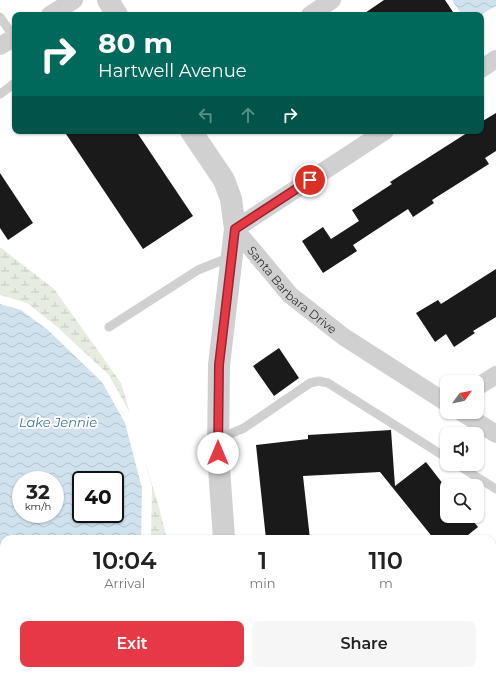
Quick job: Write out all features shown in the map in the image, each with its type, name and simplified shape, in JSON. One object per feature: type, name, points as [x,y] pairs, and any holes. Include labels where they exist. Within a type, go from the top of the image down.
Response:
[{"type":"street","points":[[55,12],[74,0]]},
{"type":"street","points":[[108,0],[115,12]]},
{"type":"street","points":[[314,12],[332,0]]},
{"type":"street","points":[[484,67],[496,59]]},
{"type":"street","points":[[193,134],[224,180],[232,199],[235,229],[219,365],[218,453],[224,535]]},
{"type":"street","points":[[235,229],[380,134]]},
{"type":"street","name":"Santa Barbara Drive","points":[[235,229],[290,295],[344,337],[440,399]]},
{"type":"street","points":[[484,383],[496,375]]},
{"type":"street","points":[[472,419],[496,434]]},
{"type":"lane","points":[[0,16],[10,40]]},
{"type":"lane","points":[[0,94],[12,85]]},
{"type":"lane","points":[[109,327],[198,270],[232,256]]},
{"type":"lane","points":[[218,439],[244,428],[310,383],[319,381],[328,383],[440,454]]},
{"type":"lane","points":[[467,471],[496,489]]},
{"type":"green space","points":[[0,247],[54,289],[121,383],[130,413],[109,375],[55,325],[27,303],[0,295]]},
{"type":"green space","points":[[144,458],[166,535],[151,535],[152,487]]},
{"type":"water","points":[[452,0],[496,0],[496,6],[484,13],[460,12]]},
{"type":"water","name":"Lake Jennie","points":[[0,304],[21,310],[49,331],[102,382],[125,423],[142,488],[141,535],[0,535]]},
{"type":"building","points":[[384,0],[445,0],[453,12],[366,12]]},
{"type":"building","points":[[496,113],[496,151],[485,158],[489,164],[432,200],[434,203],[413,217],[408,209],[353,245],[357,251],[323,273],[302,241],[323,227],[331,239],[359,221],[352,210],[392,184],[390,182],[465,134],[484,134],[484,120]]},
{"type":"building","points":[[66,134],[138,134],[193,216],[143,249]]},
{"type":"building","points":[[0,173],[33,223],[8,240],[0,228]]},
{"type":"building","points":[[496,269],[496,317],[473,331],[475,333],[454,347],[446,334],[435,342],[416,313],[438,300],[441,304]]},
{"type":"building","points":[[279,348],[299,378],[274,396],[253,366]]},
{"type":"building","points":[[391,430],[395,486],[426,462],[440,480],[440,523],[475,523],[478,527],[468,535],[431,535],[380,472],[303,476],[310,535],[266,535],[256,445],[308,439],[308,435]]},
{"type":"route","points":[[218,453],[219,365],[235,229],[310,180]]}]
